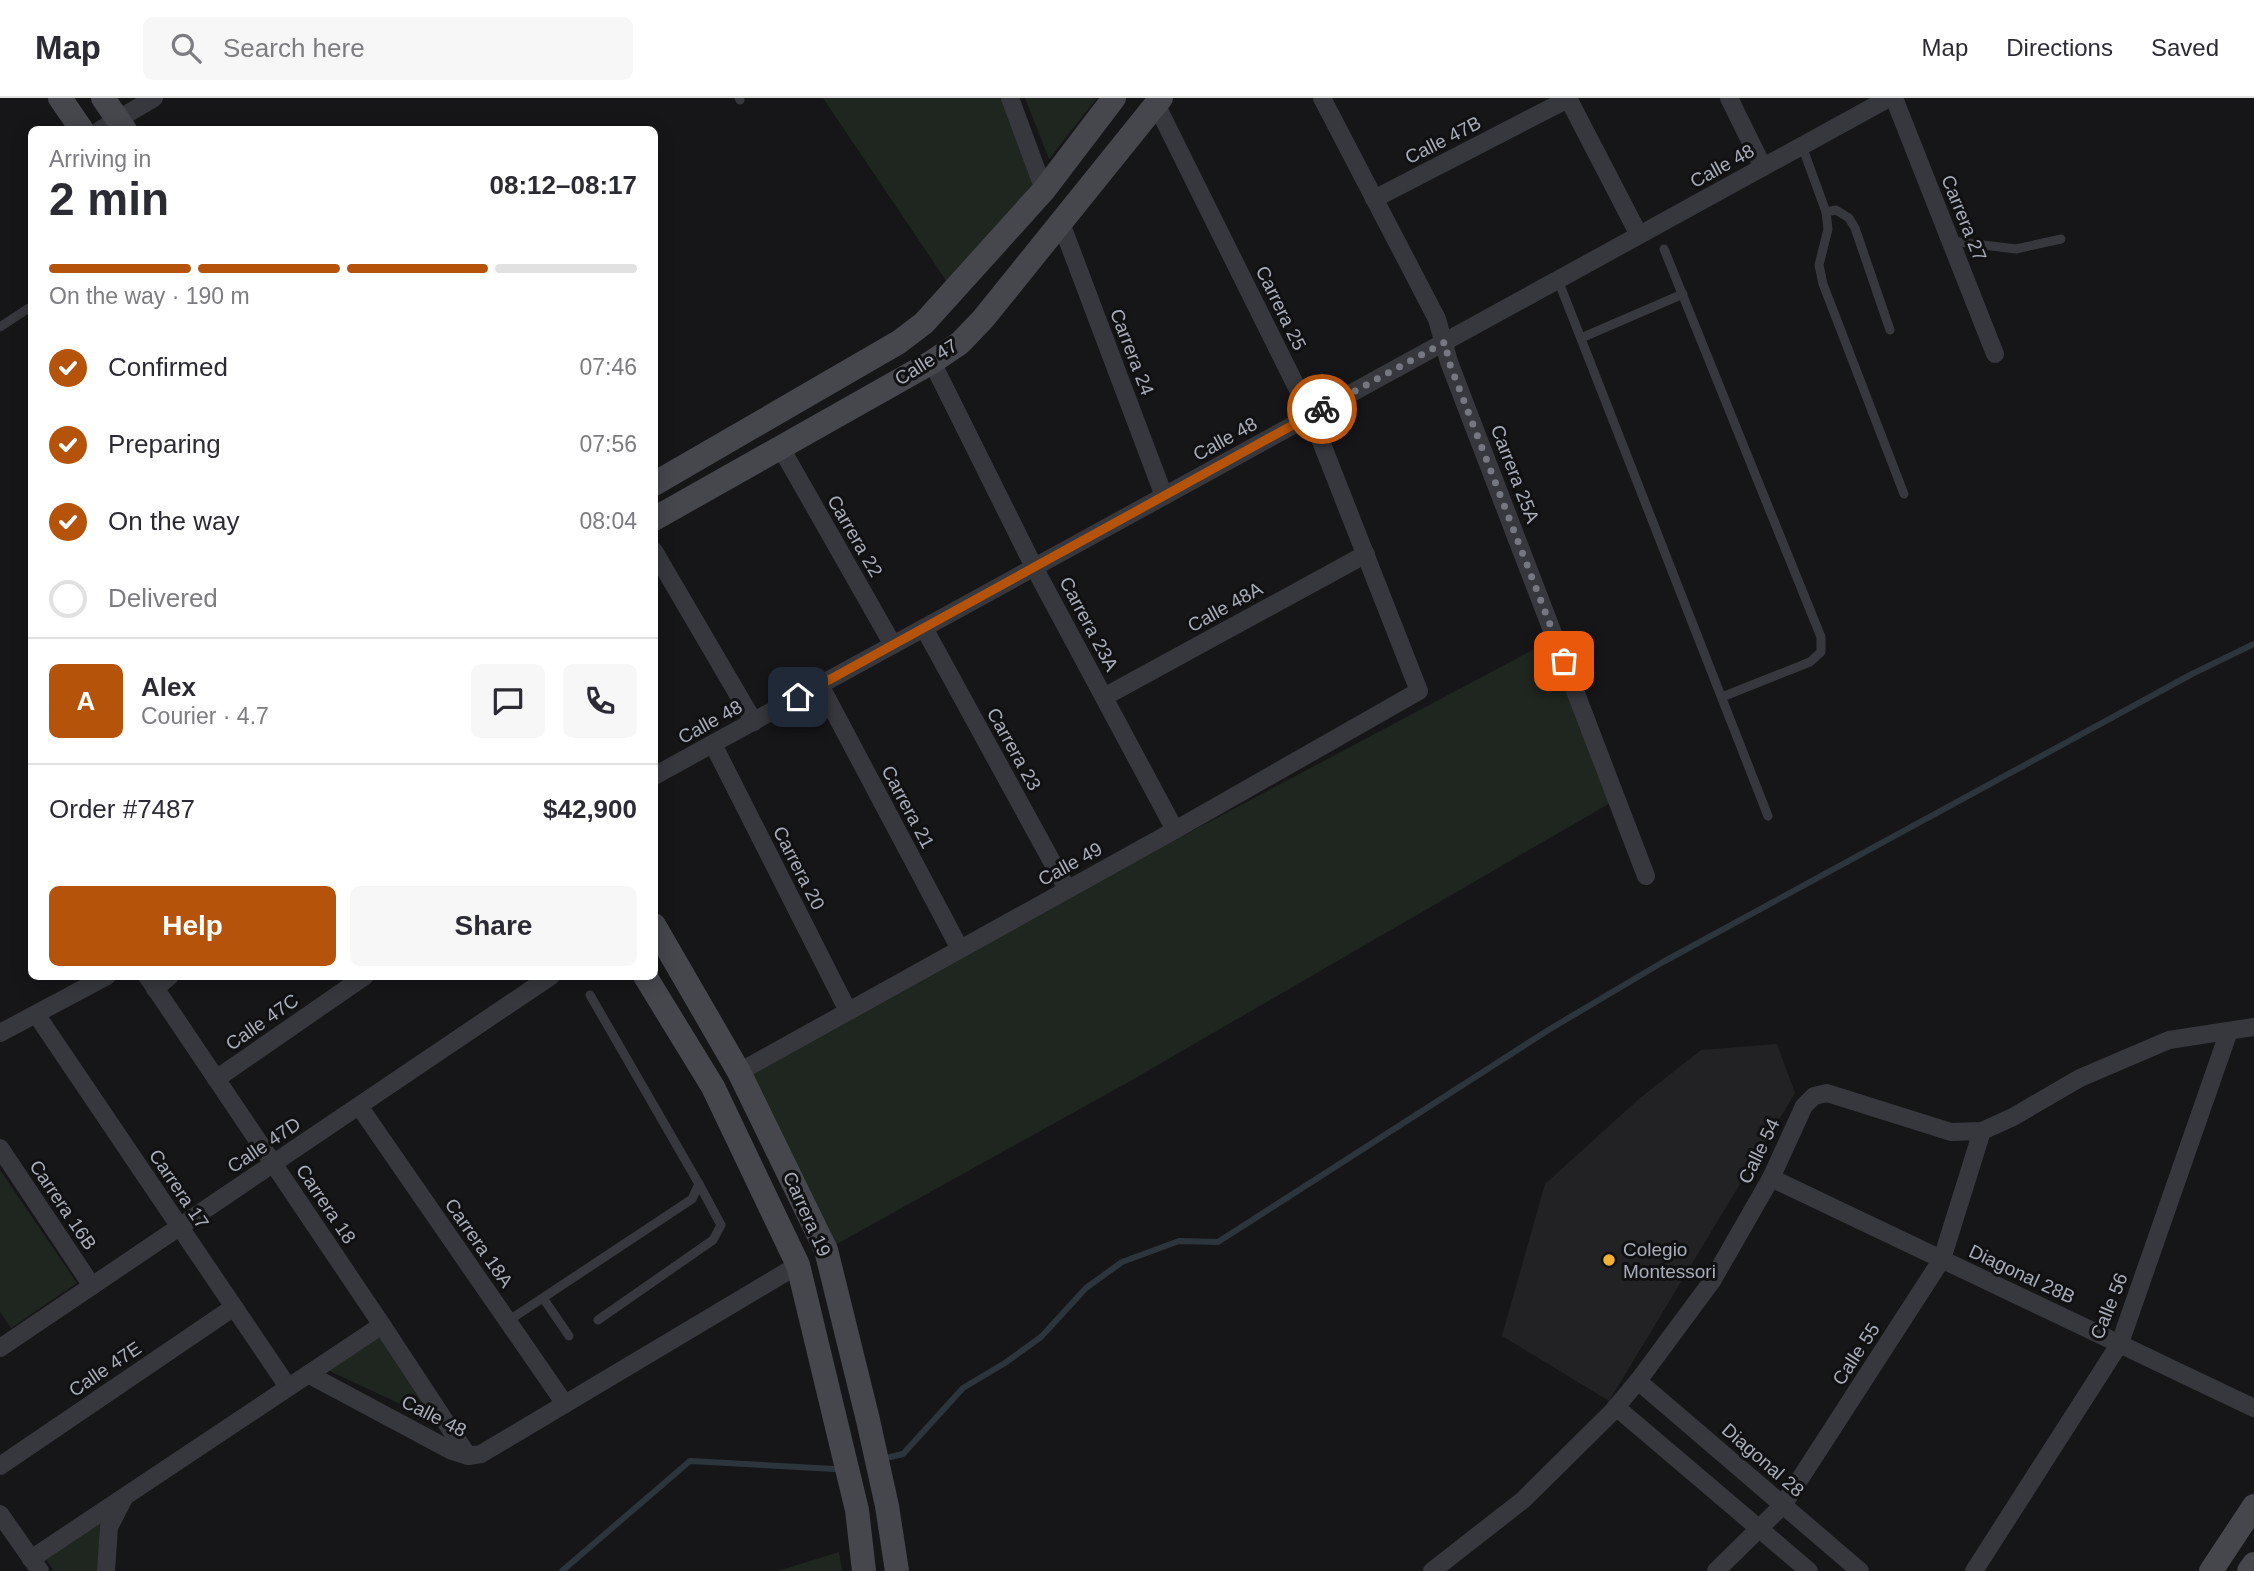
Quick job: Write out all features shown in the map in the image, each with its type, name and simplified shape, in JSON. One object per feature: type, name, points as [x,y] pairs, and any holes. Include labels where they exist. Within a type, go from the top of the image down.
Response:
[{"type":"street","points":[[60,98],[79,126]]},
{"type":"street","points":[[103,98],[114,126],[154,98]]},
{"type":"street","points":[[1010,98],[1044,190]]},
{"type":"street","name":"Calle 47","points":[[658,482],[899,342],[924,323],[1044,190],[1114,98]]},
{"type":"street","name":"Carrera 25A","points":[[1322,98],[1437,319],[1454,374],[1646,876]]},
{"type":"street","points":[[1568,98],[1639,236]]},
{"type":"street","name":"Calle 47B","points":[[1374,199],[1568,98]]},
{"type":"street","points":[[1729,98],[1763,167]]},
{"type":"street","name":"Calle 48","points":[[658,774],[1891,98]]},
{"type":"street","name":"Carrera 27","points":[[1891,98],[1995,354]]},
{"type":"street","name":"Calle 47","points":[[658,517],[932,362],[960,343],[983,319],[1159,101]]},
{"type":"street","name":"Carrera 25","points":[[1159,101],[1311,415],[1419,691]]},
{"type":"street","name":"Carrera 24","points":[[1061,223],[1164,496]]},
{"type":"street","name":"Carrera 23A","points":[[932,362],[1034,567],[1175,830]]},
{"type":"street","points":[[741,434],[750,437],[756,444],[758,460]]},
{"type":"street","name":"Carrera 22","points":[[781,447],[893,645]]},
{"type":"street","name":"Calle 48A","points":[[1104,697],[1366,554]]},
{"type":"street","points":[[658,558],[754,722]]},
{"type":"street","name":"Carrera 23","points":[[924,628],[1067,889]]},
{"type":"street","name":"Carrera 21","points":[[820,685],[960,949]]},
{"type":"street","name":"Calle 49","points":[[739,1072],[1419,691]]},
{"type":"street","name":"Carrera 20","points":[[713,744],[848,1011]]},
{"type":"street","name":"Carrera 19","points":[[658,932],[739,1072],[826,1250],[868,1420],[887,1506],[897,1571]]},
{"type":"street","points":[[0,1033],[100,980]]},
{"type":"street","name":"Calle 47C","points":[[216,1079],[359,980]]},
{"type":"street","name":"Calle 47D","points":[[2,1342],[92,1286],[359,1107],[539,980]]},
{"type":"street","name":"Carrera 19","points":[[647,980],[713,1087],[798,1265],[857,1510],[864,1571]]},
{"type":"street","name":"Carrera 18","points":[[151,983],[468,1456]]},
{"type":"street","name":"Carrera 17","points":[[36,1014],[288,1387]]},
{"type":"street","name":"Calle 54","points":[[1432,1571],[1523,1500],[1616,1407],[1638,1381],[1712,1281],[1771,1178],[1804,1106],[1814,1096],[1827,1093],[1951,1132],[1982,1131],[2013,1117],[2080,1078],[2169,1041],[2254,1027]]},
{"type":"street","name":"Calle 56","points":[[1974,1571],[2120,1343],[2229,1031]]},
{"type":"street","name":"Carrera 18A","points":[[359,1107],[565,1404]]},
{"type":"street","name":"Calle 55","points":[[1716,1571],[1783,1505],[1942,1259],[1982,1131]]},
{"type":"street","name":"Carrera 16B","points":[[0,1148],[92,1286]]},
{"type":"street","name":"Diagonal 28B","points":[[1771,1178],[2254,1408]]},
{"type":"street","name":"Calle 48","points":[[308,1374],[452,1451],[468,1456],[481,1454],[798,1265]]},
{"type":"street","name":"Calle 47E","points":[[0,1466],[234,1307]]},
{"type":"street","points":[[0,1514],[36,1565],[125,1496],[382,1325]]},
{"type":"street","name":"Diagonal 28","points":[[1638,1381],[1860,1571]]},
{"type":"street","points":[[1616,1407],[1809,1571]]},
{"type":"street","points":[[106,1571],[109,1527],[125,1496]]},
{"type":"street","points":[[2211,1571],[2254,1506]]},
{"type":"street","points":[[2249,1571],[2254,1564]]},
{"type":"lane","points":[[1802,146],[1826,212],[1828,229],[1819,265],[1823,284],[1904,494]]},
{"type":"lane","points":[[1826,212],[1836,210],[1849,218],[1855,228],[1890,330]]},
{"type":"lane","points":[[1951,241],[2017,249],[2061,239]]},
{"type":"lane","points":[[1664,249],[1821,637],[1821,652],[1810,662],[1722,697]]},
{"type":"lane","points":[[1558,280],[1768,816]]},
{"type":"lane","points":[[1581,338],[1683,293]]},
{"type":"lane","points":[[0,327],[28,309]]},
{"type":"lane","points":[[590,995],[720,1225],[713,1240],[598,1320]]},
{"type":"lane","points":[[508,1321],[692,1199],[699,1184]]},
{"type":"lane","points":[[543,1298],[569,1336]]},
{"type":"shaded area","points":[[823,98],[1008,98],[1044,190],[953,291]]},
{"type":"shaded area","points":[[1025,98],[1097,98],[1049,159]]},
{"type":"shaded area","points":[[1555,638],[1617,799],[1132,1080],[826,1250],[739,1072]]},
{"type":"shaded area","name":"Colegio Montessori","points":[[1777,1044],[1795,1093],[1609,1401],[1502,1336],[1545,1184],[1640,1098],[1701,1050]]},
{"type":"shaded area","points":[[0,1170],[77,1283],[11,1328],[0,1312]]},
{"type":"shaded area","points":[[377,1328],[432,1419],[319,1366]]},
{"type":"shaded area","points":[[103,1510],[97,1571],[54,1571],[41,1552]]},
{"type":"shaded area","points":[[839,1552],[842,1571],[778,1571]]},
{"type":"waterway","points":[[882,1459],[903,1454],[963,1388],[1041,1337],[1086,1288],[1122,1262],[1179,1241],[1218,1242],[1550,1029],[1663,962],[2192,674],[2254,644]]},
{"type":"waterway","points":[[562,1571],[690,1461],[841,1468]]},
{"type":"way so far","points":[[1322,409],[1445,342],[1449,362],[1564,661]]},
{"type":"place","name":"Colegio Montessori","points":[[1609,1260]]},
{"type":"route","points":[[798,697],[1322,409]]}]
